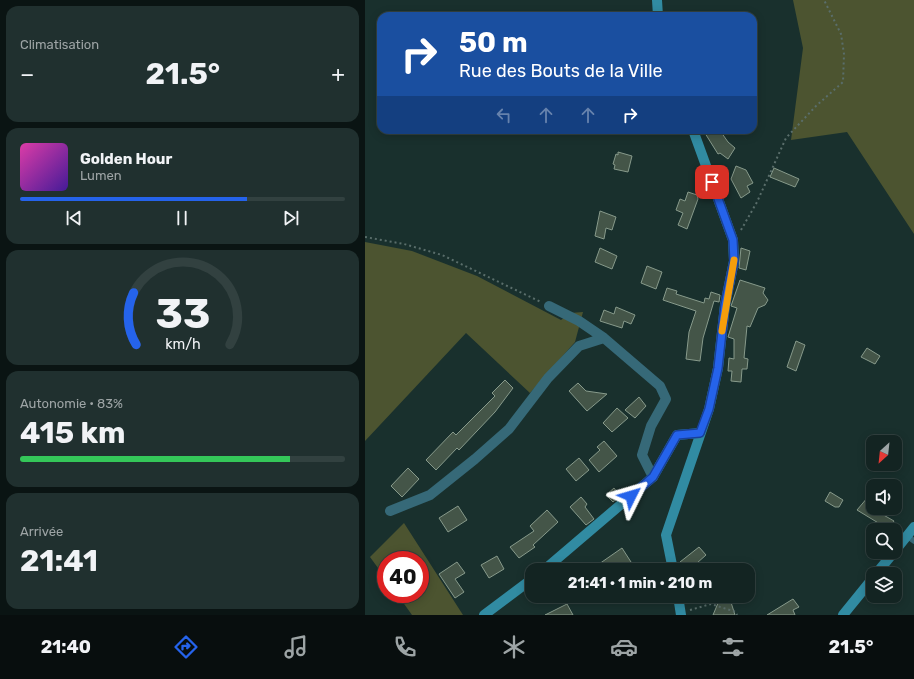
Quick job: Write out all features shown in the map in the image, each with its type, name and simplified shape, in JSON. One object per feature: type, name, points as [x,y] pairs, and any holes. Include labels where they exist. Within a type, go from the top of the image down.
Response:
[{"type":"street","points":[[657,0],[658,12]]},
{"type":"street","points":[[672,563],[666,535],[709,409],[718,368],[725,305],[734,261],[733,244],[694,134]]},
{"type":"street","points":[[549,306],[579,321],[604,338],[660,386],[666,400],[651,426],[642,455],[653,477]]},
{"type":"street","points":[[390,511],[430,495],[475,459],[509,429],[548,378],[579,346],[604,338]]},
{"type":"street","points":[[552,563],[653,477],[677,435],[700,433]]},
{"type":"street","points":[[902,545],[911,538],[914,527]]},
{"type":"street","points":[[881,567],[888,559]]},
{"type":"street","points":[[484,615],[525,584]]},
{"type":"street","points":[[843,615],[866,587]]},
{"type":"street","points":[[679,603],[681,614]]},
{"type":"path","points":[[733,244],[757,202],[786,138],[816,106],[843,82],[844,54],[841,34],[824,0]]},
{"type":"path","points":[[365,237],[404,244],[442,254],[549,306]]},
{"type":"path","points":[[681,614],[711,604],[736,612],[737,615]]},
{"type":"green space","points":[[793,0],[914,0],[914,234],[847,132],[791,140],[803,48]]},
{"type":"green space","points":[[365,242],[412,251],[477,276],[561,320],[570,313],[583,312],[575,342],[530,393],[466,333],[365,441]]},
{"type":"green space","points":[[404,523],[422,551],[377,551],[377,567],[370,557]]},
{"type":"green space","points":[[429,562],[463,615],[412,615],[403,603],[429,603]]},
{"type":"building","points":[[706,134],[722,134],[735,148],[728,159],[720,153],[718,154]]},
{"type":"building","points":[[618,152],[632,156],[628,172],[614,169],[615,165],[613,164]]},
{"type":"building","points":[[736,166],[746,170],[753,183],[747,186],[750,192],[741,198],[731,179]]},
{"type":"building","points":[[774,168],[799,179],[795,187],[770,177]]},
{"type":"building","points":[[688,192],[697,195],[698,199],[687,229],[678,225],[683,213],[676,210],[680,199],[685,201]]},
{"type":"building","points":[[600,211],[616,217],[612,230],[606,228],[604,239],[595,236]]},
{"type":"building","points":[[600,248],[617,256],[612,269],[595,262]]},
{"type":"building","points":[[741,248],[750,251],[746,270],[739,268]]},
{"type":"building","points":[[647,266],[662,272],[656,289],[641,283]]},
{"type":"building","points":[[740,280],[765,288],[763,293],[768,300],[765,305],[758,308],[750,327],[747,326],[744,358],[748,359],[747,369],[742,369],[741,382],[731,381],[732,371],[728,371],[729,358],[734,359],[734,339],[728,337],[737,308],[731,306]]},
{"type":"building","points":[[667,288],[677,291],[676,294],[704,303],[705,298],[709,299],[711,292],[720,295],[719,302],[714,301],[703,338],[700,361],[686,359],[689,332],[696,311],[663,300]]},
{"type":"building","points":[[616,307],[635,315],[631,324],[624,321],[622,328],[600,321],[604,310],[614,314]]},
{"type":"building","points":[[796,341],[805,345],[796,371],[787,367]]},
{"type":"building","points":[[867,348],[880,356],[875,364],[861,357]]},
{"type":"building","points":[[505,380],[513,388],[495,412],[459,450],[457,448],[436,470],[426,460],[453,432],[456,435],[495,396],[492,393]]},
{"type":"building","points":[[578,383],[586,391],[607,394],[587,411],[569,391]]},
{"type":"building","points":[[639,397],[646,406],[635,418],[625,410]]},
{"type":"building","points":[[617,408],[628,418],[612,432],[603,423]]},
{"type":"building","points":[[604,441],[617,456],[599,472],[589,460],[600,450],[597,447]]},
{"type":"building","points":[[579,458],[589,470],[576,481],[566,469]]},
{"type":"building","points":[[408,468],[419,479],[402,497],[391,486]]},
{"type":"building","points":[[614,488],[620,496],[613,502],[606,495]]},
{"type":"building","points":[[830,492],[843,500],[839,507],[835,507],[825,501]]},
{"type":"building","points":[[581,497],[587,504],[585,507],[594,519],[586,525],[570,507]]},
{"type":"building","points":[[866,499],[866,515],[884,515],[894,521],[893,523],[878,523],[857,510]]},
{"type":"building","points":[[458,506],[467,520],[448,532],[439,518]]},
{"type":"building","points":[[547,510],[558,522],[533,545],[535,547],[519,558],[510,547],[534,531],[530,526]]},
{"type":"building","points":[[699,547],[706,555],[697,563],[680,562]]},
{"type":"building","points":[[622,548],[631,562],[630,563],[600,563]]},
{"type":"building","points":[[497,556],[504,569],[489,578],[481,565]]},
{"type":"building","points":[[457,562],[465,573],[455,579],[464,592],[455,598],[439,574]]},
{"type":"building","points":[[793,599],[799,607],[793,610],[795,615],[767,615]]},
{"type":"building","points":[[718,603],[731,603],[735,615],[713,615]]},
{"type":"building","points":[[567,604],[573,615],[545,615]]},
{"type":"slow traffic","points":[[722,331],[725,305],[734,260]]},
{"type":"route","points":[[631,496],[653,477],[677,435],[700,433],[709,409],[718,368],[725,305],[734,261],[733,240],[712,182]]}]
